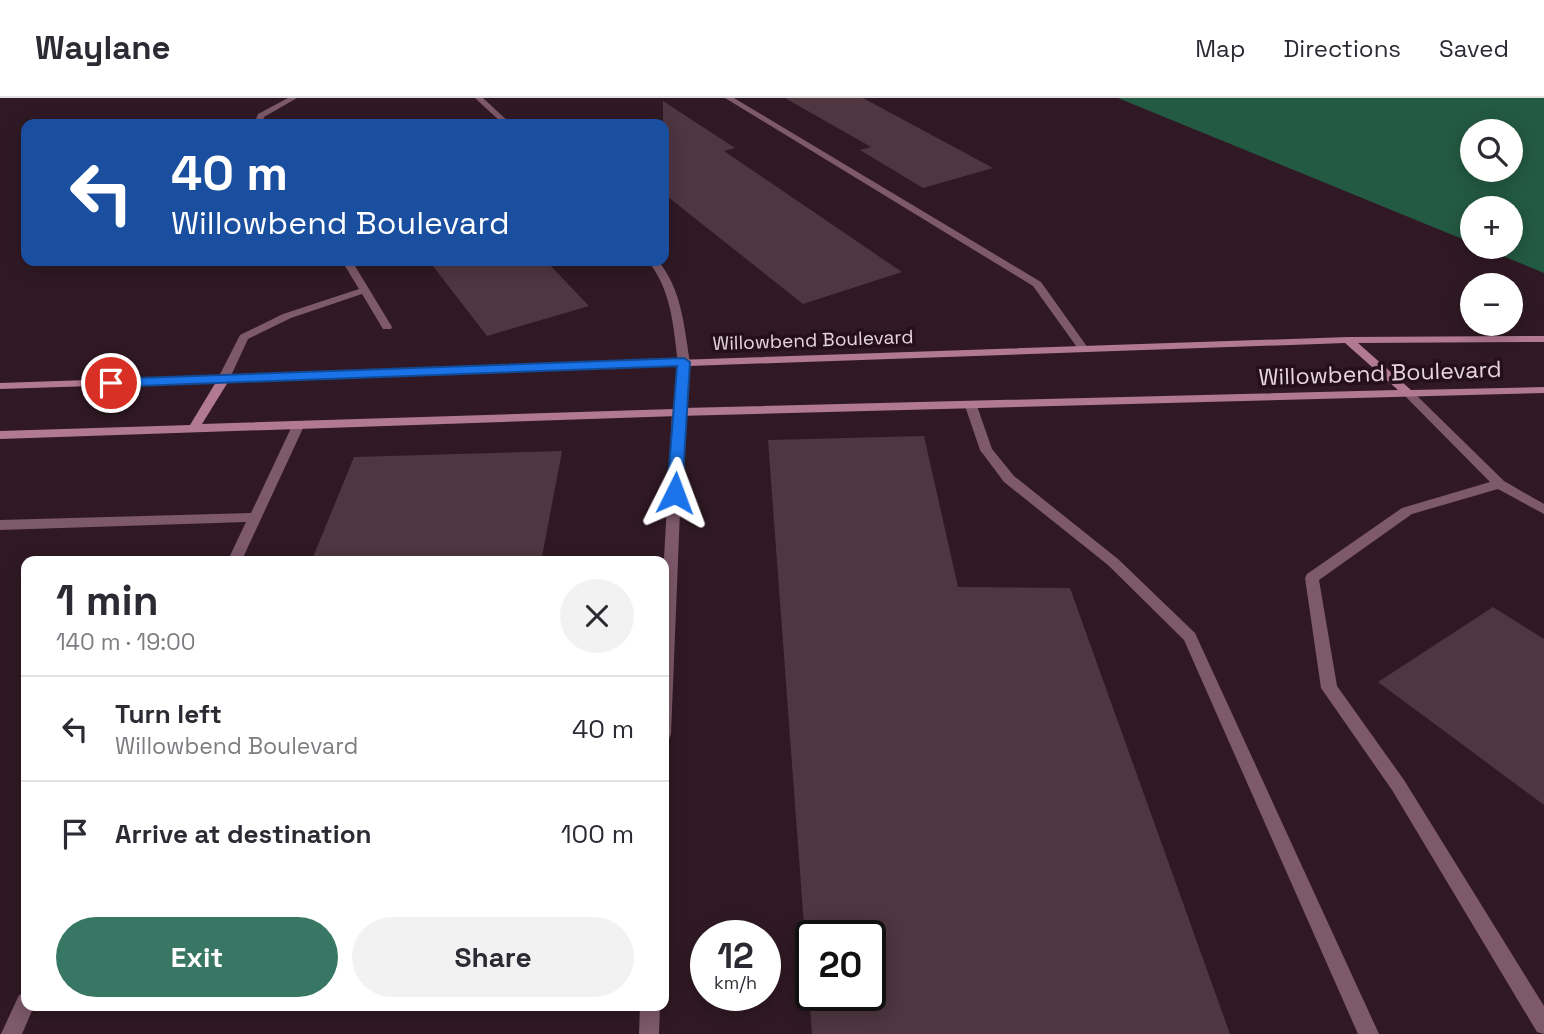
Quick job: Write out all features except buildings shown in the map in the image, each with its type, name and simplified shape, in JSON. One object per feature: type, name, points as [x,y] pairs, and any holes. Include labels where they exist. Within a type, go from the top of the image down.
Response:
[{"type":"main road","name":"Willowbend Boulevard","points":[[0,386],[1083,348],[1348,340],[1544,339]]},
{"type":"main road","points":[[1348,340],[1408,393]]},
{"type":"main road","points":[[678,412],[684,362]]},
{"type":"main road","points":[[193,430],[223,380]]},
{"type":"main road","name":"Willowbend Boulevard","points":[[0,435],[678,412],[1544,390]]},
{"type":"lane","points":[[260,119],[293,98]]},
{"type":"lane","points":[[479,98],[502,119]]},
{"type":"lane","points":[[729,98],[1037,284],[1083,348]]},
{"type":"lane","points":[[350,266],[387,327]]},
{"type":"lane","points":[[659,266],[672,294],[684,362]]},
{"type":"lane","points":[[223,380],[244,337],[286,316],[366,290]]},
{"type":"lane","points":[[1408,393],[1499,484],[1544,510]]},
{"type":"lane","points":[[971,406],[986,450],[1009,479],[1114,562],[1190,637],[1369,1034]]},
{"type":"lane","points":[[669,605],[678,412]]},
{"type":"lane","points":[[237,556],[298,426]]},
{"type":"lane","points":[[1499,484],[1407,510],[1312,578],[1329,688],[1398,785],[1544,1025]]},
{"type":"lane","points":[[0,525],[255,517]]},
{"type":"lane","points":[[11,1034],[22,1011]]},
{"type":"lane","points":[[649,1034],[650,1011]]},
{"type":"green space","points":[[1118,98],[1544,98],[1544,273],[1510,259],[1523,259],[1523,196],[1460,196],[1460,238]]},
{"type":"route","points":[[111,383],[684,362],[678,412],[675,493]]}]
